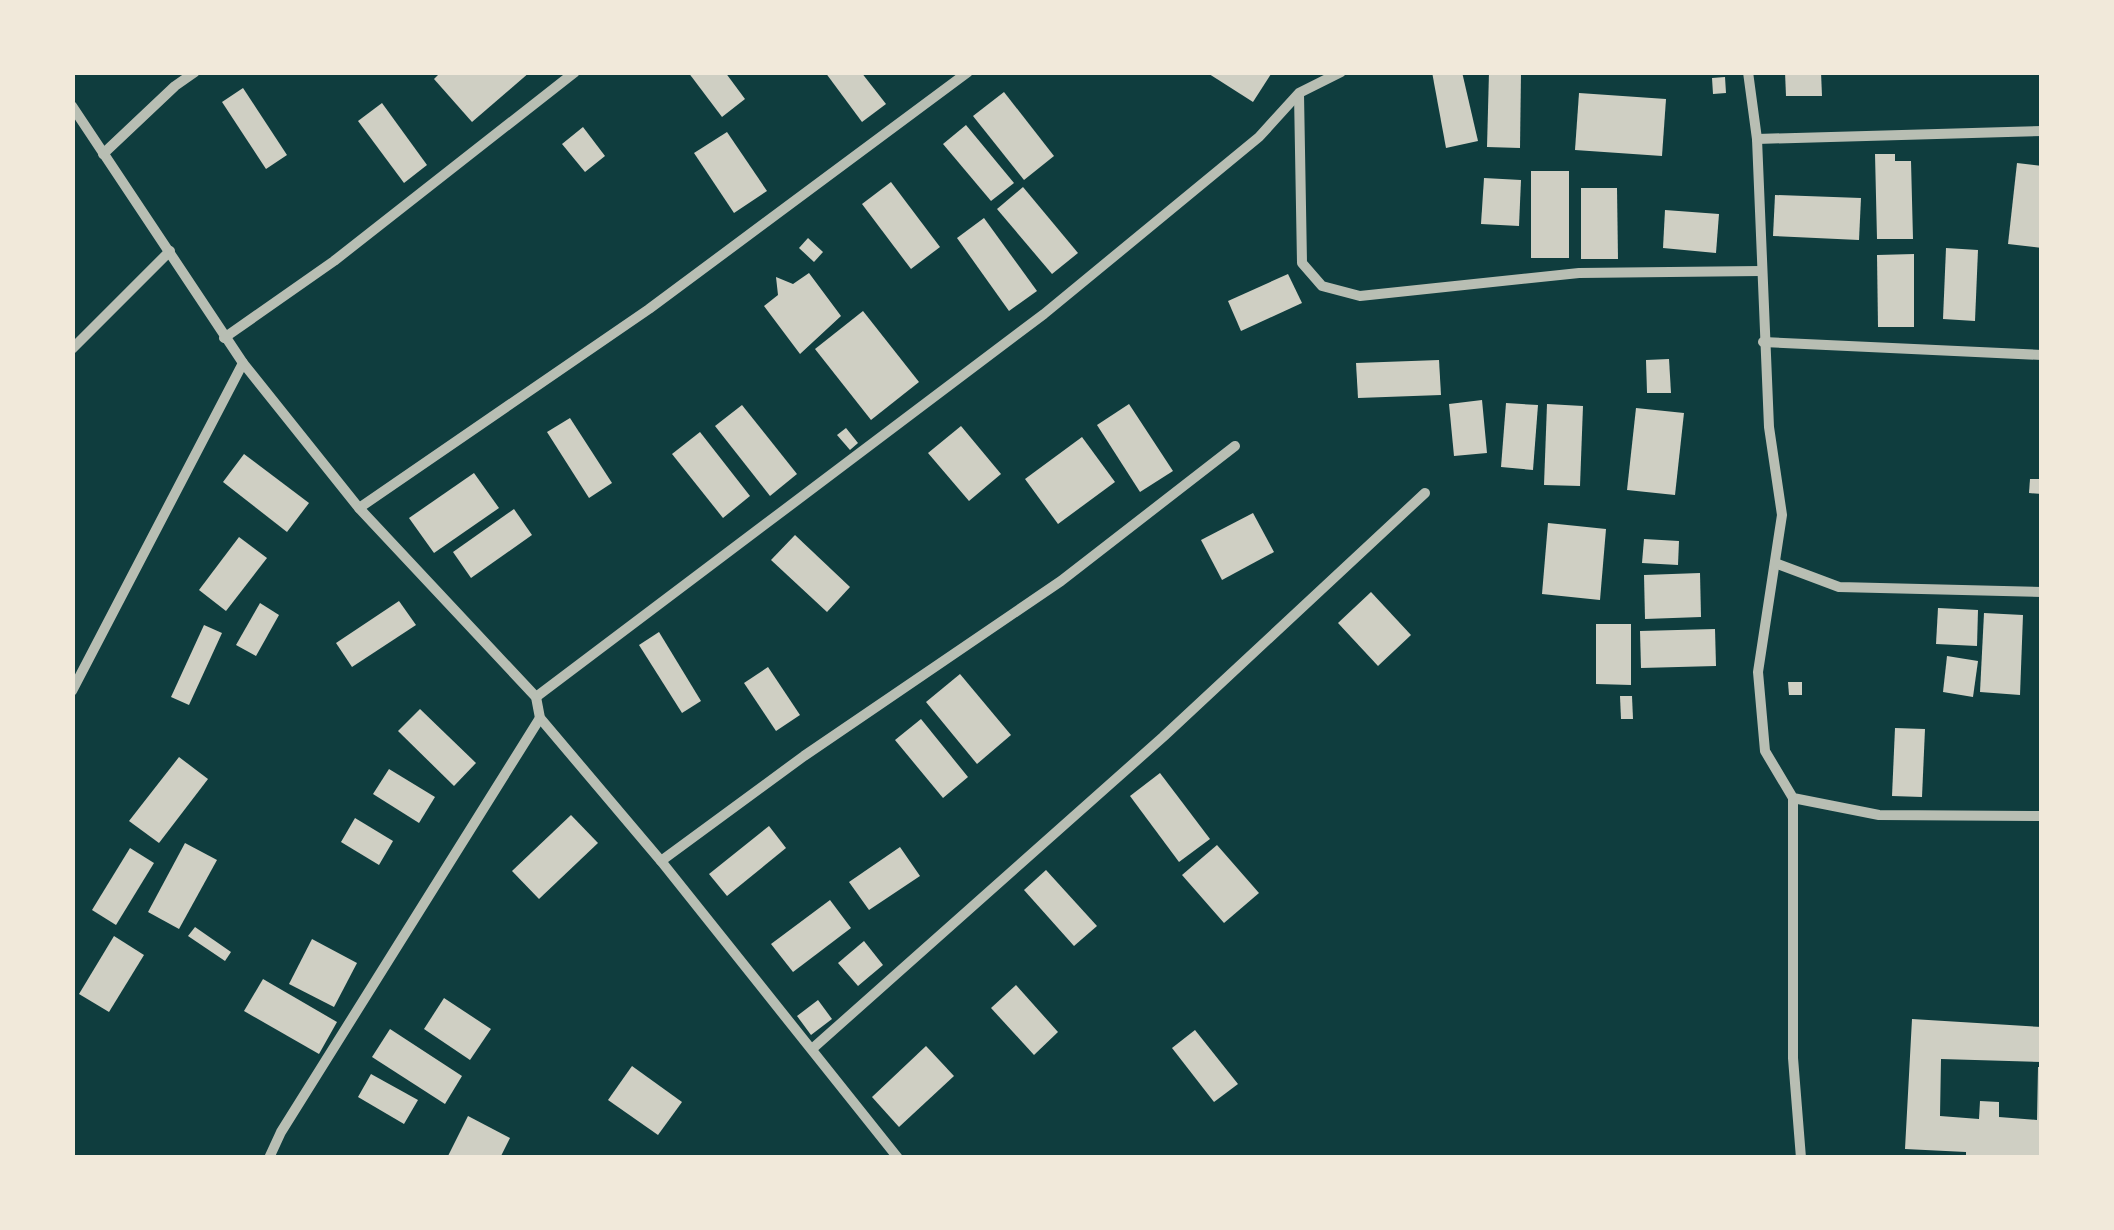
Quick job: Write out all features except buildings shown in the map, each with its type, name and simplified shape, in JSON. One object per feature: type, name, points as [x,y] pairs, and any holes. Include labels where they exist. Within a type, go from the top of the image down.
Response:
[{"type":"street","points":[[104,154],[194,72]]},
{"type":"street","points":[[224,338],[334,261],[576,72]]},
{"type":"street","points":[[359,508],[649,309],[968,72]]},
{"type":"street","points":[[536,698],[1044,314],[1258,137],[1298,93],[1341,72]]},
{"type":"street","points":[[1748,72],[1757,139],[1769,427],[1782,516],[1758,672],[1765,751],[1792,798],[1793,1058],[1801,1158]]},
{"type":"street","points":[[1298,93],[1302,263],[1322,286],[1360,296],[1579,273],[1761,271]]},
{"type":"street","points":[[72,106],[243,364],[359,508],[536,698],[540,718],[661,861],[898,1158]]},
{"type":"street","points":[[1757,139],[2042,132]]},
{"type":"street","points":[[72,349],[170,251]]},
{"type":"street","points":[[1763,342],[2042,356]]},
{"type":"street","points":[[72,690],[94,655],[243,364]]},
{"type":"street","points":[[661,861],[804,756],[1061,581],[1235,446]]},
{"type":"street","points":[[812,1049],[1164,737],[1425,493]]},
{"type":"street","points":[[1775,563],[1839,587],[2042,592]]},
{"type":"street","points":[[270,1158],[282,1132],[540,718]]},
{"type":"street","points":[[1792,798],[1879,815],[2042,816]]}]
